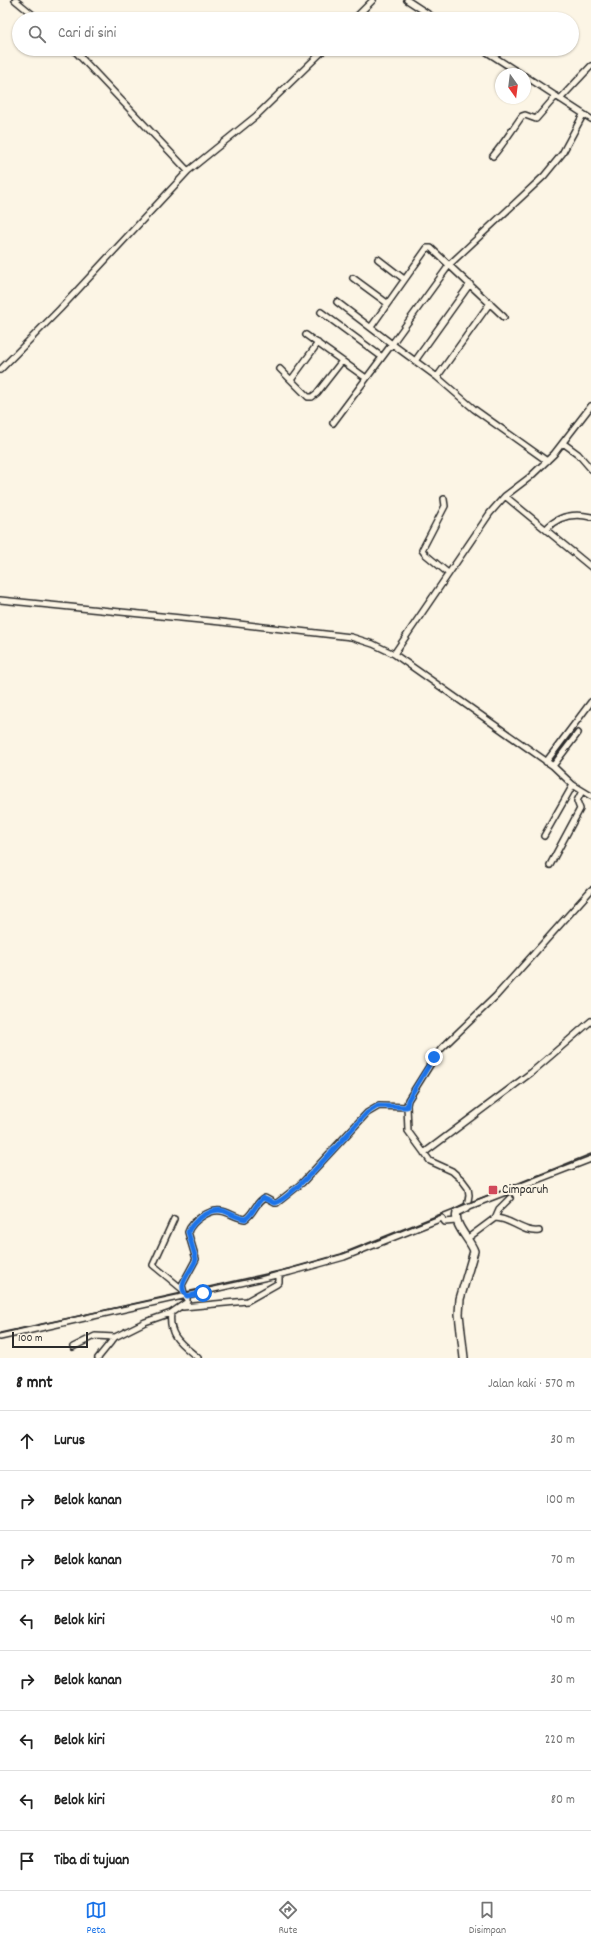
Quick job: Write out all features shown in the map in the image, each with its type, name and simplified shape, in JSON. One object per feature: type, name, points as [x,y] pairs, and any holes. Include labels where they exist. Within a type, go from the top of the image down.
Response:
[{"type":"street","points":[[15,0],[30,12]]},
{"type":"street","points":[[361,12],[373,0]]},
{"type":"street","points":[[407,0],[425,12]]},
{"type":"street","points":[[80,56],[188,171]]},
{"type":"street","points":[[0,370],[60,309],[188,171],[256,116],[318,56]]},
{"type":"street","points":[[493,56],[512,68]]},
{"type":"street","points":[[493,156],[506,142],[508,135],[522,116],[525,115],[536,119],[591,66]]},
{"type":"street","points":[[531,80],[591,120]]},
{"type":"street","points":[[333,423],[450,264],[544,176],[562,154],[583,115]]},
{"type":"street","points":[[371,327],[427,248],[431,248],[450,264],[504,317]]},
{"type":"street","points":[[378,259],[404,279]]},
{"type":"street","points":[[353,278],[387,303]]},
{"type":"street","points":[[415,361],[470,284]]},
{"type":"street","points":[[337,302],[437,377],[474,409],[547,461]]},
{"type":"street","points":[[437,377],[490,303]]},
{"type":"street","points":[[321,312],[382,357]]},
{"type":"street","points":[[306,335],[366,378]]},
{"type":"street","points":[[291,380],[318,343]]},
{"type":"street","points":[[280,369],[308,397],[313,397],[342,361]]},
{"type":"street","points":[[394,654],[490,513],[505,496],[547,461],[563,443],[591,406]]},
{"type":"street","points":[[563,443],[578,454],[591,469]]},
{"type":"street","points":[[505,496],[591,567]]},
{"type":"street","points":[[444,499],[445,506],[422,550],[448,573]]},
{"type":"street","points":[[546,529],[556,520],[563,517],[580,515],[591,517]]},
{"type":"street","points":[[0,600],[344,636],[372,644],[394,654],[553,766],[573,784],[591,796]]},
{"type":"street","points":[[546,762],[591,702]]},
{"type":"street","points":[[553,766],[578,733]]},
{"type":"street","points":[[544,836],[573,784]]},
{"type":"street","points":[[550,865],[580,809],[577,801],[582,791]]},
{"type":"street","points":[[467,1207],[469,1195],[468,1188],[462,1180],[452,1171],[430,1161],[408,1131],[408,1100],[434,1057],[496,996],[591,890]]},
{"type":"street","points":[[424,1153],[532,1072],[591,1021]]},
{"type":"street","points":[[182,1289],[183,1283],[196,1259],[188,1232],[194,1222],[218,1210],[245,1219],[263,1198],[277,1203],[302,1183],[343,1137],[373,1108],[378,1106],[407,1107]]},
{"type":"street","points":[[464,1358],[458,1314],[460,1299],[474,1256],[472,1244],[455,1221],[457,1212],[591,1159]]},
{"type":"street","points":[[468,1238],[495,1218],[499,1209],[510,1198]]},
{"type":"street","points":[[0,1337],[279,1275],[344,1257],[442,1218],[445,1222],[455,1221]]},
{"type":"street","points":[[495,1218],[507,1220],[525,1230],[539,1231]]},
{"type":"street","points":[[98,1358],[115,1338],[145,1322],[172,1313],[181,1308],[187,1302],[187,1296],[182,1289],[153,1264],[160,1252],[166,1234],[174,1219]]},
{"type":"street","points":[[181,1308],[247,1301],[277,1284],[279,1282],[279,1275]]},
{"type":"street","points":[[172,1313],[171,1327],[174,1336],[198,1358]]},
{"type":"street","points":[[73,1346],[95,1336],[115,1338]]},
{"type":"railway","points":[[0,1333],[259,1277],[341,1254],[591,1154]]},
{"type":"place","name":"Cimparuh","points":[[493,1190]]},
{"type":"route","points":[[203,1293],[187,1296],[182,1289],[182,1285],[196,1259],[188,1232],[194,1222],[218,1210],[245,1219],[248,1218],[263,1198],[277,1203],[302,1183],[343,1137],[373,1108],[378,1106],[401,1108],[407,1107],[408,1100],[434,1057]]}]
